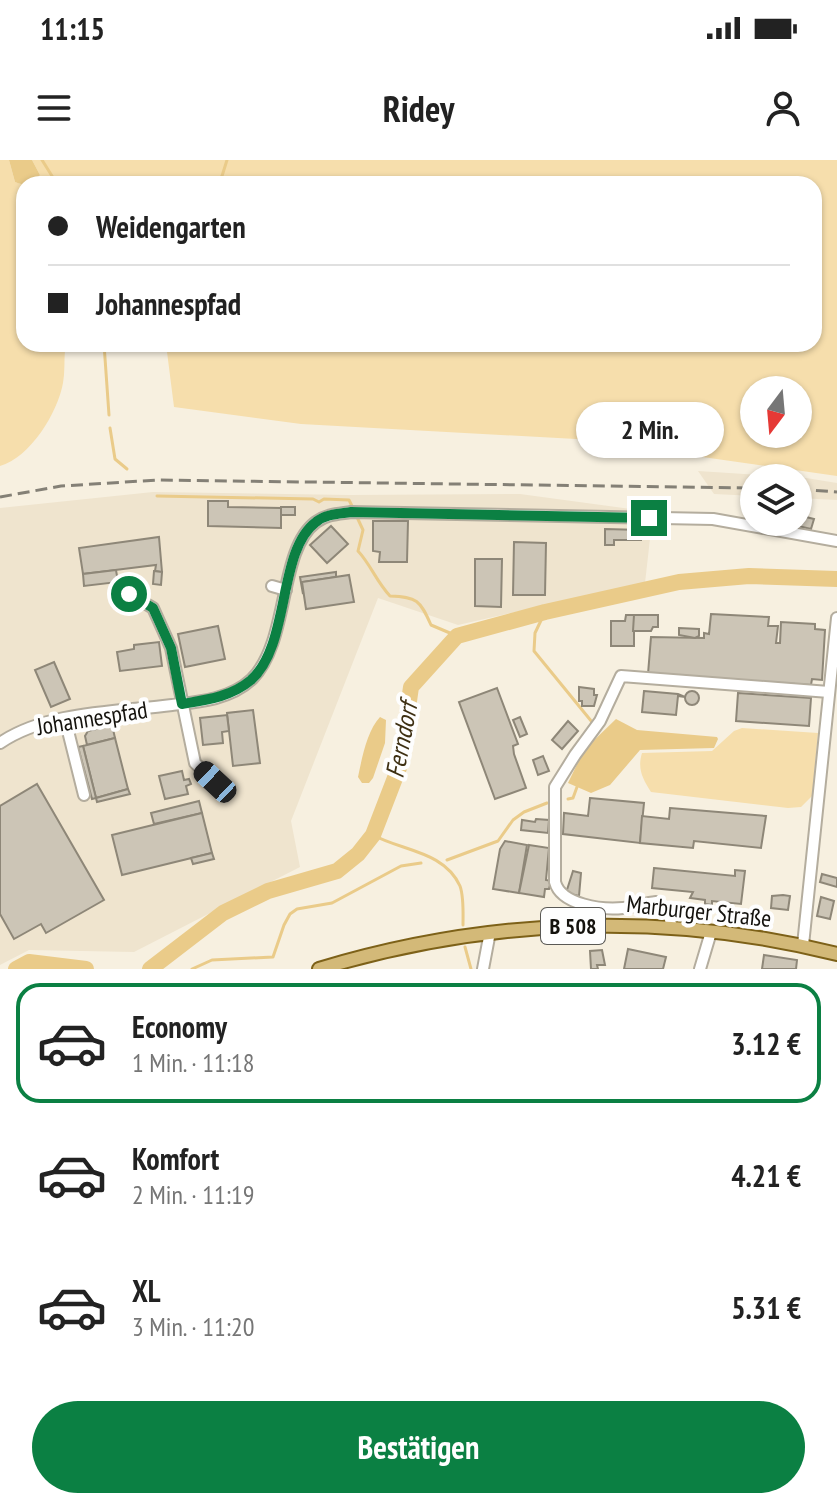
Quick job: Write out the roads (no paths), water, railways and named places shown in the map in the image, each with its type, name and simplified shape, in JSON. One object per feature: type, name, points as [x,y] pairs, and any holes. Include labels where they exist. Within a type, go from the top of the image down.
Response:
[{"type":"main road","name":"Marburger Straße","points":[[323,968],[435,940],[567,926],[711,932],[803,945],[837,954]]},
{"type":"street","name":"Johannespfad","points":[[0,743],[27,727],[65,719],[213,699],[232,693],[251,680],[264,664],[273,644],[301,540],[315,523],[331,514],[713,519],[837,541]]},
{"type":"street","points":[[272,586],[286,590]]},
{"type":"street","points":[[129,594],[153,608],[171,648],[195,763],[215,782]]},
{"type":"street","points":[[803,945],[837,618]]},
{"type":"street","points":[[672,928],[668,911],[656,902],[616,909],[593,905],[566,899],[555,882],[555,787],[600,721],[621,676],[829,692]]},
{"type":"street","points":[[65,719],[84,795]]},
{"type":"street","points":[[483,969],[490,932]]},
{"type":"street","points":[[700,969],[711,932]]},
{"type":"waterway","points":[[42,160],[52,176]]},
{"type":"waterway","points":[[222,176],[227,160]]},
{"type":"waterway","points":[[105,352],[109,415]]},
{"type":"waterway","points":[[110,428],[115,459],[127,469]]},
{"type":"waterway","points":[[157,496],[313,499],[319,502],[324,499],[349,500],[353,508]]},
{"type":"waterway","points":[[356,515],[363,530],[358,551],[390,596],[412,599],[424,610],[431,625],[457,636]]},
{"type":"waterway","name":"Ferndorf","points":[[150,969],[223,913],[268,891],[337,871],[358,854],[373,835],[400,765],[411,687],[457,636],[545,612],[679,582],[749,576],[837,579]]},
{"type":"waterway","points":[[545,612],[535,633],[534,651],[592,722]]},
{"type":"waterway","points":[[568,799],[573,798],[577,787]]},
{"type":"waterway","points":[[447,860],[498,841],[513,820],[547,803]]},
{"type":"waterway","points":[[373,835],[421,853],[453,874],[461,890],[463,925]]},
{"type":"waterway","points":[[192,969],[212,960],[273,957],[284,925],[297,909],[332,903],[401,866],[421,863]]},
{"type":"waterway","points":[[465,947],[471,969]]},
{"type":"waterway","name":"Ferndorf","points":[[16,969],[29,962],[86,969]]},
{"type":"railway","points":[[0,497],[61,486],[159,480],[740,488]]},
{"type":"railway","points":[[812,490],[837,492]]}]
